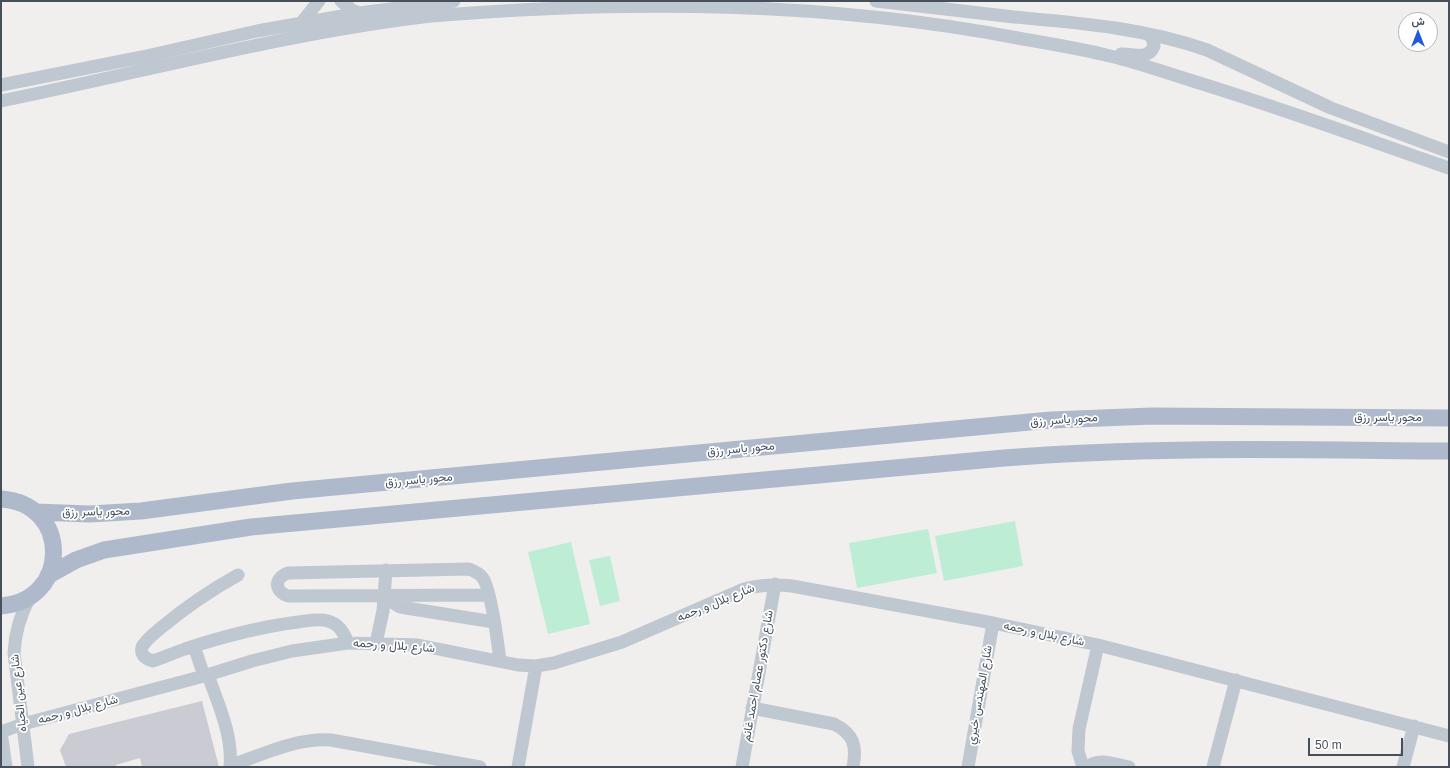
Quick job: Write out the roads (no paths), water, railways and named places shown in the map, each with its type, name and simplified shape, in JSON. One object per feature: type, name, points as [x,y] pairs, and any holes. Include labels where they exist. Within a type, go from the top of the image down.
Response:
[{"type":"main road","name":"محور ياسر رزق","points":[[35,512],[90,514],[133,512],[300,491],[1051,420],[1152,416],[1449,418]]},
{"type":"main road","points":[[49,575],[76,560],[104,550],[251,527],[996,458],[1152,449],[1449,451]]},
{"type":"main road","points":[[1,499],[18,502],[35,512],[48,527],[54,546],[53,560],[49,575],[38,591],[30,597],[12,605],[1,606]]},
{"type":"street","points":[[301,23],[319,1]]},
{"type":"street","points":[[341,1],[352,10],[454,1]]},
{"type":"street","points":[[876,1],[1100,25],[1188,43],[1208,50],[1331,108],[1449,152]]},
{"type":"street","points":[[1,101],[286,39],[349,27],[435,16],[522,8],[606,4],[715,4],[827,11],[903,19],[979,31],[1112,56],[1275,107],[1449,168]]},
{"type":"street","points":[[1,85],[142,57],[257,31],[366,9]]},
{"type":"street","points":[[1112,56],[1126,54],[1149,54],[1154,46],[1152,38],[1149,35]]},
{"type":"street","points":[[489,595],[288,596],[283,594],[277,585],[278,579],[282,575],[288,573],[469,569],[477,572],[483,577],[487,584],[494,622],[500,661]]},
{"type":"street","points":[[376,642],[385,595],[386,570]]},
{"type":"street","points":[[238,574],[173,618],[144,644],[142,653],[148,660],[154,660],[194,646],[257,629],[318,620],[328,621],[337,626],[344,633],[348,642]]},
{"type":"street","name":"شارع بلال و رحمه","points":[[1,732],[23,724],[206,675],[252,661],[292,651],[348,642],[418,645],[518,665],[536,666],[573,658],[622,642],[744,589],[775,584],[993,623],[1098,645],[1449,736]]},
{"type":"street","name":"شارع دكتور عصام احمد غانم","points":[[742,767],[775,584]]},
{"type":"street","points":[[385,595],[389,600],[400,607],[494,622]]},
{"type":"street","name":"شارع عين الحياه","points":[[28,767],[15,663],[15,643],[18,624],[30,597]]},
{"type":"street","name":"شارع المهندس خيري","points":[[968,767],[993,623]]},
{"type":"street","points":[[1083,767],[1078,751],[1079,729],[1098,645]]},
{"type":"street","points":[[194,646],[229,737],[231,756],[230,767],[298,742],[320,739],[480,767]]},
{"type":"street","points":[[518,767],[536,666]]},
{"type":"street","points":[[1213,767],[1236,680]]},
{"type":"street","points":[[752,708],[834,724],[842,728],[853,741],[855,750],[853,767]]},
{"type":"street","points":[[1403,767],[1414,726]]},
{"type":"street","name":"شارع عين الحياه","points":[[1,732],[6,767]]},
{"type":"street","points":[[1088,767],[1091,764],[1100,762],[1129,767]]}]
